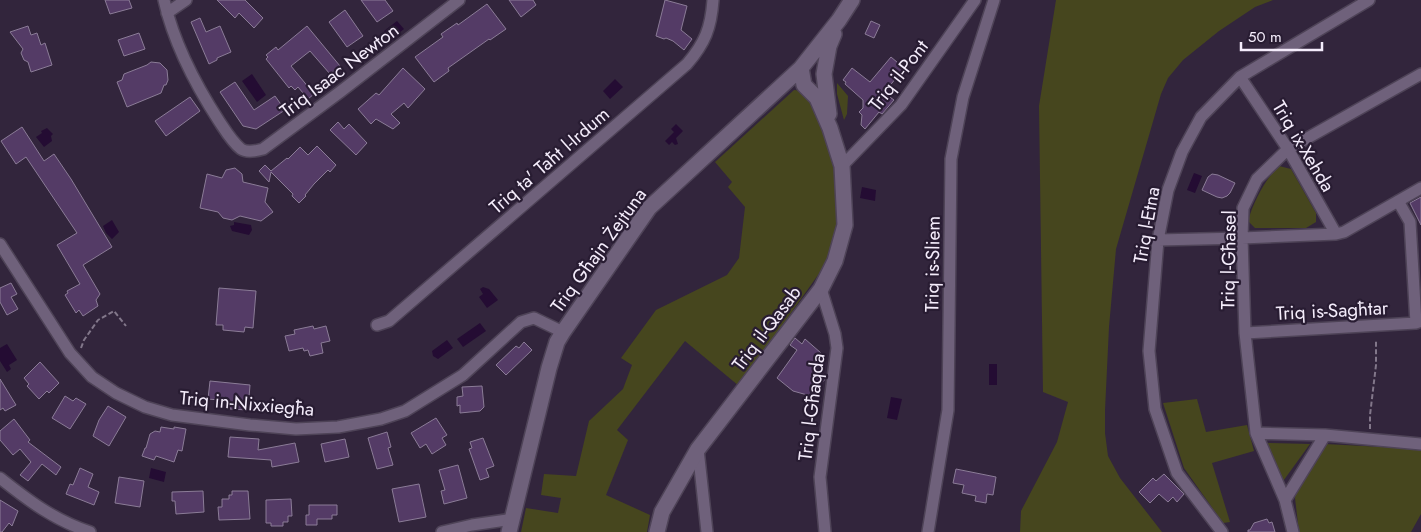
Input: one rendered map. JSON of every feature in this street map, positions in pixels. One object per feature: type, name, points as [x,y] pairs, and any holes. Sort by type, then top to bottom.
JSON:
[{"type":"street","points":[[164,0],[167,13],[186,0]]},
{"type":"street","name":"Triq Isaac Newton","points":[[167,13],[183,56],[201,93],[228,135],[241,149],[252,152],[263,149],[459,0]]},
{"type":"street","name":"Triq ta' Taħt l-Irdum","points":[[377,325],[389,321],[687,64],[704,40],[712,19],[713,0]]},
{"type":"street","name":"Triq Għajn Żejtuna","points":[[511,525],[549,368],[557,342],[563,332],[649,208],[805,64],[852,0]]},
{"type":"street","name":"Triq il-Pont","points":[[842,166],[901,105],[975,0]]},
{"type":"street","name":"Triq is-Sliem","points":[[928,532],[948,410],[951,158],[963,97],[994,0]]},
{"type":"street","name":"Triq l-Etna","points":[[1222,532],[1178,473],[1155,409],[1148,351],[1158,240],[1168,190],[1182,152],[1201,117],[1240,77],[1369,0]]},
{"type":"street","name":"Triq il-Qasab","points":[[830,128],[824,74],[829,46],[839,20]]},
{"type":"street","points":[[805,64],[826,63]]},
{"type":"street","name":"Triq il-Qasab","points":[[657,532],[662,512],[698,450],[821,289],[835,261],[845,225],[842,166],[830,128],[817,98],[804,85],[805,64]]},
{"type":"street","name":"Triq l-Għasel","points":[[1293,532],[1285,500],[1256,433],[1245,333],[1243,208],[1257,179],[1288,149],[1421,74]]},
{"type":"street","name":"Triq ix-Xehda","points":[[1240,77],[1288,149],[1336,234]]},
{"type":"street","points":[[1158,240],[1336,234],[1344,232],[1421,188]]},
{"type":"street","points":[[1398,201],[1410,222],[1419,322]]},
{"type":"street","name":"Triq in-Nixxiegħa","points":[[0,244],[52,327],[70,353],[92,377],[116,393],[145,407],[172,415],[250,426],[296,428],[338,427],[381,419],[405,411],[462,375],[521,322],[534,318],[563,332]]},
{"type":"street","name":"Triq l-Għaqda","points":[[821,289],[834,328],[837,348],[820,477],[825,532]]},
{"type":"street","name":"Triq is-Sagħtar","points":[[1245,333],[1419,322]]},
{"type":"street","points":[[1256,433],[1325,435],[1421,444]]},
{"type":"street","points":[[1285,500],[1325,435]]},
{"type":"street","points":[[698,450],[707,532]]},
{"type":"street","points":[[0,478],[47,514],[90,532]]},
{"type":"street","points":[[442,532],[472,525],[511,525]]},
{"type":"path","points":[[76,360],[84,340],[98,320],[114,311],[126,326]]},
{"type":"path","points":[[1370,439],[1370,415],[1376,365],[1376,340]]},
{"type":"shaded area","points":[[1056,0],[1273,0],[1255,7],[1219,31],[1183,60],[1168,78],[1161,94],[1116,249],[1109,327],[1105,410],[1108,456],[1120,478],[1162,532],[1020,532],[1021,511],[1057,442],[1068,402],[1043,392],[1039,106]]},
{"type":"shaded area","points":[[397,21],[404,29],[390,40],[384,31]]},
{"type":"shaded area","points":[[252,74],[266,95],[257,102],[242,81]]},
{"type":"shaded area","points":[[615,79],[623,87],[610,99],[603,91]]},
{"type":"shaded area","points":[[837,83],[848,96],[847,114],[844,120],[837,94]]},
{"type":"shaded area","points":[[794,90],[805,93],[814,100],[824,124],[835,171],[838,220],[834,241],[823,268],[739,386],[685,341],[617,430],[628,440],[606,495],[650,515],[647,532],[521,532],[526,508],[558,513],[561,498],[541,495],[544,474],[576,476],[589,421],[623,389],[632,365],[621,358],[656,310],[727,275],[739,258],[745,207],[728,187],[732,182],[715,162]]},
{"type":"shaded area","points":[[676,124],[683,131],[676,138],[678,144],[675,145],[672,142],[669,145],[665,141],[674,132],[671,129]]},
{"type":"shaded area","points":[[47,128],[53,134],[51,136],[52,141],[44,147],[36,137]]},
{"type":"shaded area","points":[[1279,166],[1291,169],[1316,213],[1316,222],[1306,228],[1255,228],[1248,221],[1260,192]]},
{"type":"shaded area","points":[[1194,173],[1202,176],[1195,193],[1187,190]]},
{"type":"shaded area","points":[[862,187],[876,190],[875,201],[860,198]]},
{"type":"shaded area","points":[[112,220],[119,232],[112,239],[106,233],[103,226]]},
{"type":"shaded area","points":[[234,222],[251,225],[252,230],[249,235],[232,231],[230,226],[234,225]]},
{"type":"shaded area","points":[[483,287],[489,289],[498,300],[487,308],[479,297],[483,294],[480,289]]},
{"type":"shaded area","points":[[480,323],[486,331],[463,347],[457,339]]},
{"type":"shaded area","points":[[447,340],[453,348],[438,359],[433,356],[432,351]]},
{"type":"shaded area","points":[[7,344],[17,360],[9,365],[11,369],[7,372],[0,361],[0,348]]},
{"type":"shaded area","points":[[989,364],[997,364],[997,385],[989,385]]},
{"type":"shaded area","points":[[891,397],[902,399],[897,420],[887,418]]},
{"type":"shaded area","points":[[1197,399],[1206,432],[1247,425],[1254,451],[1212,463],[1230,522],[1223,523],[1184,468],[1163,403]]},
{"type":"shaded area","points":[[1267,443],[1310,444],[1281,484]]},
{"type":"shaded area","points":[[1325,444],[1421,449],[1421,514],[1411,532],[1299,532],[1295,498],[1298,478]]},
{"type":"shaded area","points":[[151,468],[166,472],[164,482],[149,478]]},
{"type":"building","points":[[105,0],[129,0],[132,8],[110,14]]},
{"type":"building","points":[[217,0],[245,0],[263,18],[254,28],[239,13],[235,18]]},
{"type":"building","points":[[361,0],[385,0],[393,11],[377,22]]},
{"type":"building","points":[[509,0],[533,0],[536,5],[521,17]]},
{"type":"building","points":[[665,0],[687,6],[681,30],[692,39],[684,50],[673,41],[656,36]]},
{"type":"building","points":[[487,4],[506,29],[448,68],[449,71],[434,82],[415,57],[443,37],[441,34],[457,23],[458,25]]},
{"type":"building","points":[[345,10],[363,36],[347,47],[329,22]]},
{"type":"building","points":[[200,18],[206,32],[220,26],[231,52],[209,64],[191,22]]},
{"type":"building","points":[[871,21],[880,25],[874,38],[865,34]]},
{"type":"building","points":[[28,26],[31,35],[37,33],[41,45],[45,43],[52,65],[31,72],[28,62],[24,60],[21,53],[23,49],[10,32]]},
{"type":"building","points":[[307,26],[340,66],[330,74],[310,51],[291,66],[314,94],[308,99],[298,87],[295,90],[291,86],[289,88],[266,59],[268,57],[266,55],[276,47],[278,50]]},
{"type":"building","points":[[139,33],[145,49],[124,56],[118,40]]},
{"type":"building","points":[[891,57],[904,68],[884,93],[894,100],[882,114],[879,112],[865,129],[861,125],[862,115],[859,112],[863,108],[863,100],[843,80],[852,68],[870,82]]},
{"type":"building","points":[[151,62],[160,63],[167,70],[168,80],[166,85],[164,85],[161,93],[127,107],[117,82],[122,80],[124,74]]},
{"type":"building","points":[[403,68],[425,89],[408,108],[404,103],[391,114],[400,123],[393,129],[376,119],[371,124],[358,109],[376,93],[379,95]]},
{"type":"building","points":[[235,82],[254,110],[275,96],[285,110],[256,129],[243,126],[220,92]]},
{"type":"building","points":[[190,97],[200,111],[166,136],[155,121]]},
{"type":"building","points":[[338,122],[344,129],[349,124],[367,143],[356,155],[330,130]]},
{"type":"building","points":[[22,127],[44,161],[54,154],[112,247],[83,265],[100,294],[96,300],[98,306],[83,316],[79,310],[76,313],[65,295],[68,293],[67,291],[80,284],[57,245],[77,233],[26,157],[16,164],[1,141]]},
{"type":"building","points":[[317,146],[336,165],[314,184],[299,203],[292,196],[293,194],[271,172],[269,182],[259,171],[265,165],[271,171],[288,159],[300,147],[308,155]]},
{"type":"building","points":[[235,168],[242,174],[243,182],[268,188],[265,202],[273,212],[261,221],[240,216],[232,220],[223,218],[218,212],[200,208],[207,174],[222,178],[226,170]]},
{"type":"building","points":[[1212,174],[1235,183],[1227,196],[1217,197],[1202,190],[1208,177]]},
{"type":"building","points":[[1421,197],[1421,225],[1410,203]]},
{"type":"building","points":[[11,283],[17,294],[11,297],[18,309],[7,315],[0,302],[0,288]]},
{"type":"building","points":[[219,288],[256,291],[253,328],[245,327],[244,332],[223,330],[223,325],[216,325]]},
{"type":"building","points":[[313,326],[314,329],[326,326],[330,341],[321,343],[323,353],[310,356],[308,350],[304,351],[303,348],[289,351],[285,336],[295,334],[294,330]]},
{"type":"building","points":[[795,338],[802,344],[805,339],[821,353],[812,365],[826,378],[811,396],[793,391],[777,378],[797,350],[790,345]]},
{"type":"building","points":[[524,342],[532,350],[506,375],[496,365],[516,346],[519,348]]},
{"type":"building","points":[[40,362],[59,383],[49,393],[47,391],[39,399],[27,386],[29,384],[24,378]]},
{"type":"building","points":[[0,379],[16,405],[5,411],[3,408],[0,410]]},
{"type":"building","points":[[210,381],[250,385],[248,410],[230,409],[230,401],[208,399]]},
{"type":"building","points":[[482,386],[484,407],[480,411],[460,413],[460,405],[457,406],[457,397],[463,396],[462,387]]},
{"type":"building","points":[[65,396],[73,401],[76,398],[86,404],[70,429],[52,418]]},
{"type":"building","points":[[108,406],[126,417],[109,446],[93,436],[99,420]]},
{"type":"building","points":[[436,418],[447,435],[442,438],[446,445],[432,454],[426,444],[420,448],[411,433]]},
{"type":"building","points":[[14,419],[30,440],[28,442],[61,467],[56,475],[42,464],[28,481],[20,475],[31,462],[20,449],[13,455],[0,440],[0,431]]},
{"type":"building","points":[[161,427],[186,429],[182,451],[178,450],[174,462],[156,456],[154,460],[142,456],[150,434],[155,431],[160,432]]},
{"type":"building","points":[[387,432],[391,447],[388,448],[393,465],[377,469],[368,438]]},
{"type":"building","points":[[230,437],[259,439],[258,450],[295,443],[299,462],[272,467],[271,460],[228,457]]},
{"type":"building","points":[[483,438],[494,466],[486,469],[489,477],[480,480],[469,449],[472,448],[470,442]]},
{"type":"building","points":[[345,439],[349,457],[325,462],[321,444]]},
{"type":"building","points":[[458,465],[467,498],[444,504],[441,491],[445,490],[439,470]]},
{"type":"building","points":[[80,468],[93,474],[88,487],[99,492],[94,505],[66,494],[70,484],[73,485]]},
{"type":"building","points":[[956,469],[996,477],[993,495],[987,494],[986,503],[975,501],[976,496],[962,493],[964,485],[953,483]]},
{"type":"building","points":[[1164,474],[1184,494],[1177,502],[1173,497],[1168,502],[1159,494],[1150,503],[1139,492],[1153,478],[1156,481]]},
{"type":"building","points":[[119,477],[144,481],[140,507],[115,503]]},
{"type":"building","points":[[419,484],[426,517],[399,522],[392,489]]},
{"type":"building","points":[[203,491],[204,512],[176,514],[175,501],[172,501],[172,492]]},
{"type":"building","points":[[232,491],[248,491],[250,519],[219,520],[218,507],[222,507],[222,499],[229,499]]},
{"type":"building","points":[[291,499],[292,516],[288,516],[288,522],[283,522],[283,526],[271,526],[271,523],[266,523],[266,500]]},
{"type":"building","points":[[0,500],[18,511],[12,526],[9,523],[2,532],[0,532]]},
{"type":"building","points":[[309,505],[337,505],[337,515],[332,515],[332,519],[317,519],[317,525],[306,525]]},
{"type":"building","points":[[1267,519],[1269,523],[1272,522],[1275,532],[1248,532],[1254,523]]}]
